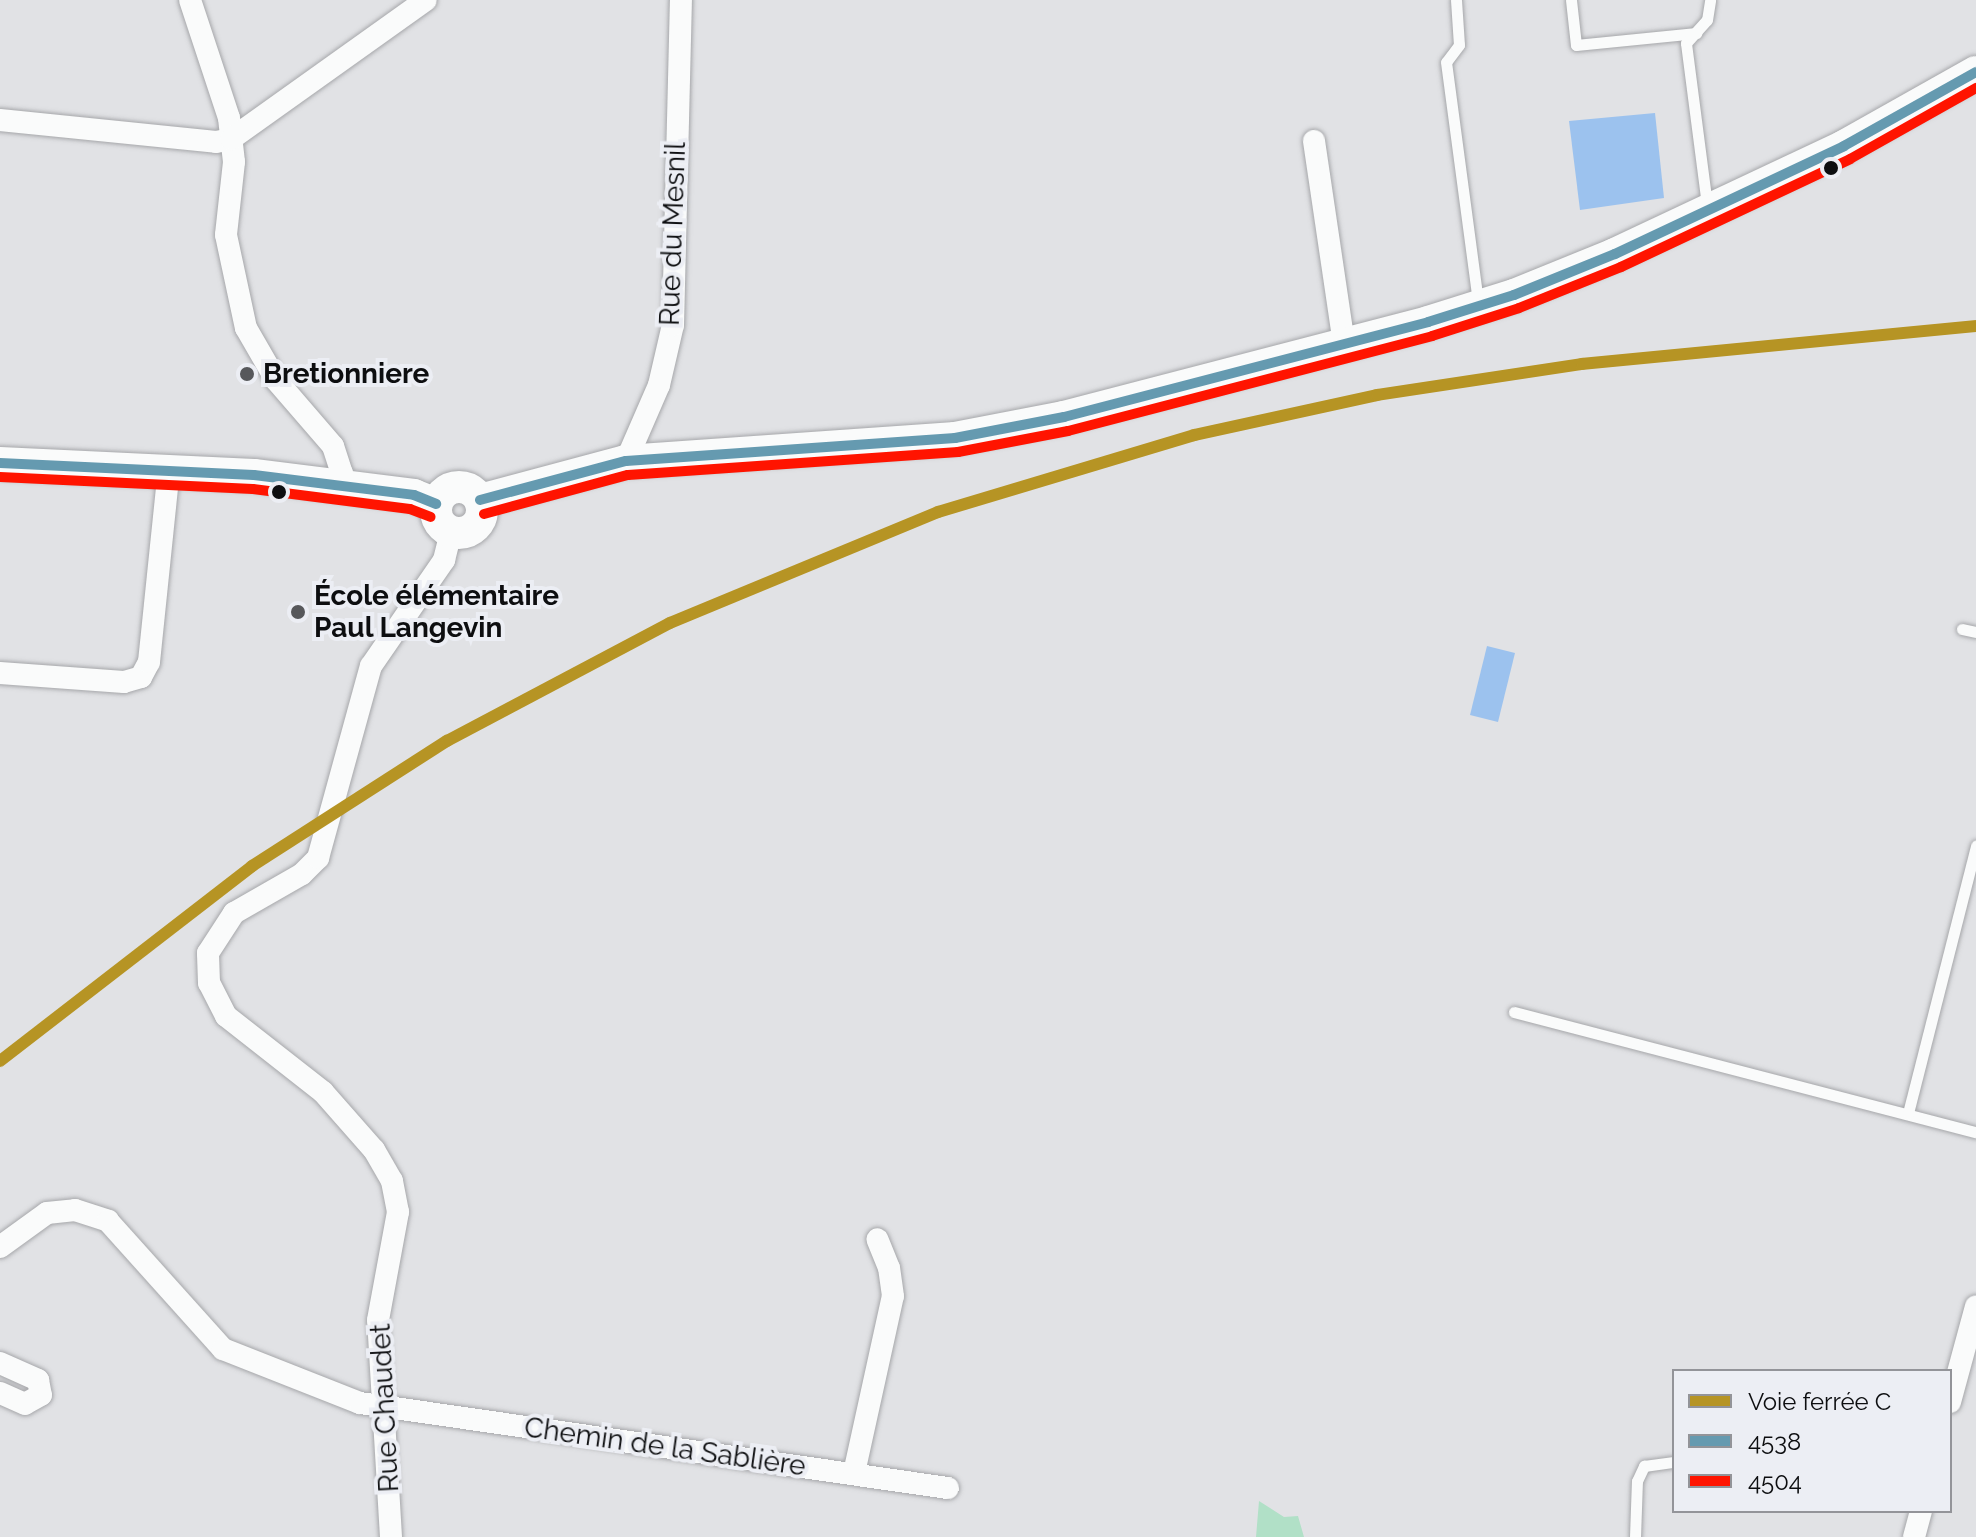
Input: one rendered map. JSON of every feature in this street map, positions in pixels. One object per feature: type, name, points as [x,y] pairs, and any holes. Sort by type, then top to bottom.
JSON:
[{"type":"main road","points":[[444,518],[444,491],[457,486],[471,490],[480,500],[626,461],[955,438],[1064,417],[1479,306],[1615,254],[1844,146],[1976,72]]},
{"type":"main road","points":[[0,463],[169,470],[414,495],[444,518]]},
{"type":"street","points":[[190,0],[231,139],[226,235],[246,328],[276,380],[333,446],[342,473],[340,487]]},
{"type":"street","points":[[0,120],[216,142],[231,139],[426,0]]},
{"type":"street","name":"Rue du Mesnil","points":[[626,461],[659,385],[673,325],[681,0]]},
{"type":"street","points":[[1314,141],[1344,343]]},
{"type":"street","points":[[0,673],[124,682],[141,677],[149,662],[169,470]]},
{"type":"street","name":"Rue Chaudet","points":[[391,1537],[378,1320],[398,1212],[392,1181],[374,1150],[323,1092],[226,1016],[209,983],[208,953],[234,913],[302,874],[318,858],[371,666],[444,560],[444,518]]},
{"type":"street","name":"Chemin de la Sablière","points":[[0,1247],[47,1213],[75,1210],[100,1217],[120,1230],[223,1349],[382,1408],[948,1488]]},
{"type":"street","points":[[854,1473],[893,1296],[889,1268],[877,1239]]},
{"type":"street","points":[[1952,1395],[1976,1306]]},
{"type":"street","points":[[0,1363],[38,1380],[41,1395],[25,1404],[0,1393]]},
{"type":"street","points":[[1914,1537],[1920,1513]]},
{"type":"lane","points":[[1456,0],[1459,45],[1446,62],[1469,269],[1479,306]]},
{"type":"lane","points":[[1571,0],[1576,45],[1696,33]]},
{"type":"lane","points":[[1708,210],[1686,43],[1707,20],[1710,0]]},
{"type":"lane","points":[[1962,629],[1976,632]]},
{"type":"lane","points":[[1908,1113],[1976,846]]},
{"type":"lane","points":[[1514,1012],[1976,1132]]},
{"type":"lane","points":[[1635,1537],[1637,1481],[1644,1466],[1672,1462]]},
{"type":"green space","points":[[1259,1501],[1284,1517],[1298,1516],[1304,1537],[1256,1537]]},
{"type":"water","points":[[1655,113],[1664,198],[1580,210],[1569,121]]},
{"type":"water","points":[[1487,646],[1515,653],[1498,722],[1470,715]]},
{"type":"rail line","name":"C","points":[[0,1061],[252,866],[447,741],[670,623],[938,512],[1194,435],[1377,395],[1582,364],[1976,326]]},
{"type":"transit line","name":"4538","points":[[480,500],[626,461],[955,438],[1064,417],[1428,322],[1514,295],[1615,254],[1844,146],[1976,72]]},
{"type":"transit line","name":"4504","points":[[484,514],[628,475],[958,452],[1068,431],[1432,336],[1519,308],[1621,267],[1850,159],[1976,88]]},
{"type":"transit line","name":"4538","points":[[0,463],[254,475],[414,495],[436,504]]},
{"type":"transit line","name":"4504","points":[[0,477],[253,489],[410,509],[431,517]]},
{"type":"place","name":"Bretionniere","points":[[247,374]]},
{"type":"place","name":"École élémentaire Paul Langevin","points":[[298,612]]}]
